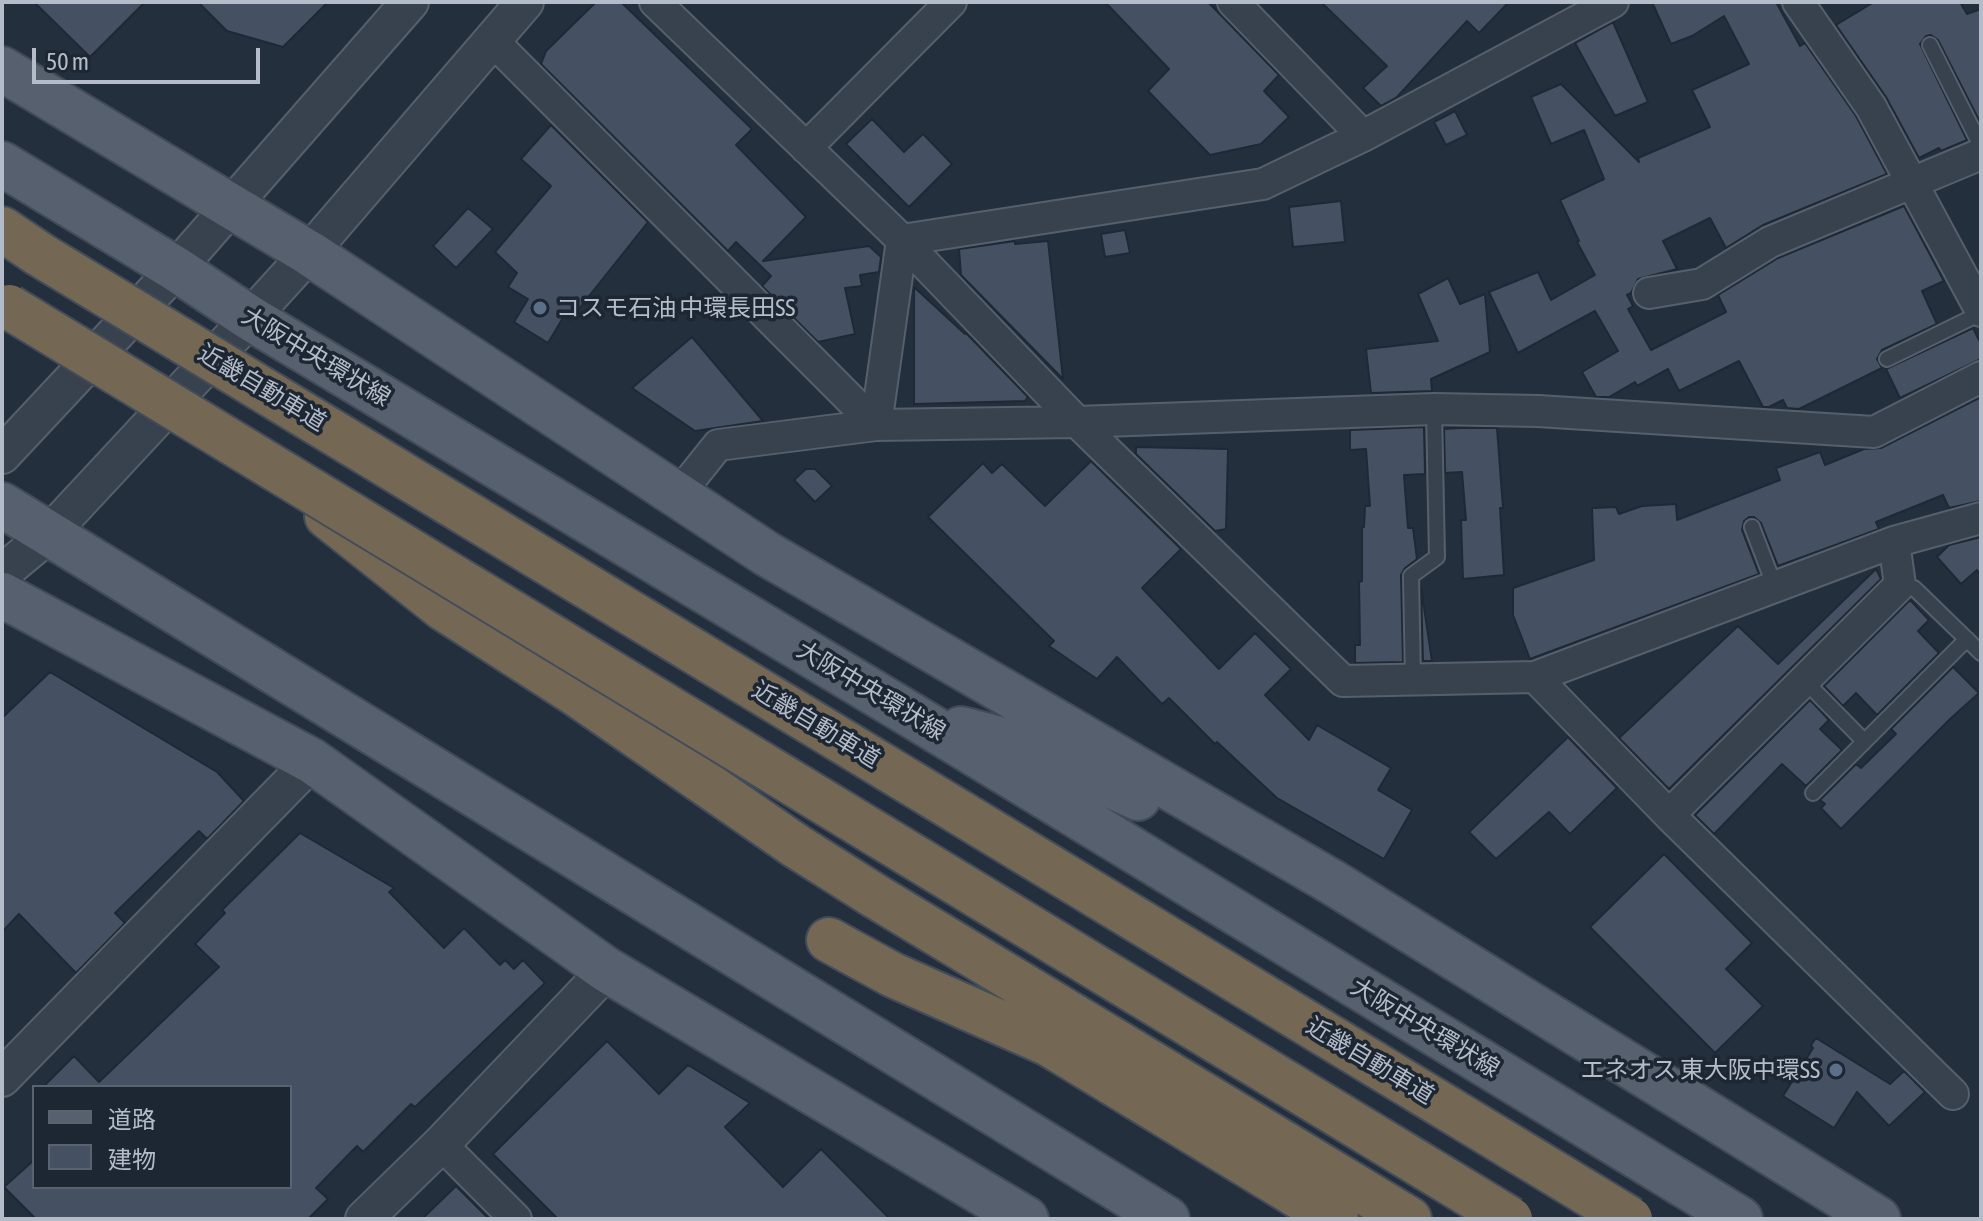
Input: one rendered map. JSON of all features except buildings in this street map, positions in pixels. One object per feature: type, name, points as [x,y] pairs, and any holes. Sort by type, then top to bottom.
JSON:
[{"type":"highway","name":"近畿自動車道","points":[[2,230],[1630,1219]]},
{"type":"highway","points":[[2,303],[1510,1219]]},
{"type":"highway","points":[[264,462],[346,532],[443,608],[575,693],[796,846],[1409,1219]]},
{"type":"highway","points":[[829,940],[907,982],[1049,1044],[1336,1219]]},
{"type":"main road","points":[[2,69],[309,253],[767,554],[1332,882],[1878,1219]]},
{"type":"main road","name":"大阪中央環状線","points":[[2,164],[176,269],[250,318],[1740,1219]]},
{"type":"main road","points":[[2,505],[1167,1219]]},
{"type":"main road","points":[[2,595],[312,761],[607,970],[1026,1219]]},
{"type":"main road","points":[[916,718],[1019,744],[1332,882]]},
{"type":"street","points":[[2,455],[176,269],[410,2]]},
{"type":"street","points":[[2,573],[49,534],[250,318],[525,2]]},
{"type":"street","points":[[655,2],[902,240],[1077,422],[1343,681],[1535,677],[1894,542],[1981,518]]},
{"type":"street","points":[[806,148],[951,2]]},
{"type":"street","points":[[1233,2],[1363,136]]},
{"type":"street","points":[[902,240],[1263,184],[1363,136],[1613,2]]},
{"type":"street","points":[[1798,2],[1871,107],[1981,312]]},
{"type":"street","points":[[492,40],[876,425]]},
{"type":"street","points":[[1649,293],[1702,284],[1770,242],[1981,154]]},
{"type":"street","points":[[876,425],[902,240]]},
{"type":"street","points":[[678,495],[718,445],[876,425],[1077,422],[1434,409],[1538,411],[1874,432],[1981,377]]},
{"type":"street","points":[[1669,815],[1900,585],[1894,542]]},
{"type":"street","points":[[1535,677],[1669,815],[1953,1094]]},
{"type":"street","points":[[2,1078],[312,761]]},
{"type":"street","points":[[364,1219],[441,1144],[607,970]]},
{"type":"street","points":[[441,1144],[516,1219]]},
{"type":"lane","points":[[1930,45],[1981,146]]},
{"type":"lane","points":[[1887,359],[1981,312]]},
{"type":"lane","points":[[1413,680],[1411,576],[1437,557],[1434,409]]},
{"type":"lane","points":[[1752,527],[1775,587]]},
{"type":"lane","points":[[1900,585],[1914,588],[1981,653]]},
{"type":"lane","points":[[1813,793],[1967,639]]},
{"type":"lane","points":[[1804,680],[1864,741]]},
{"type":"place","name":"コスモ石油 中環長田SS","points":[[540,308]]},
{"type":"place","name":"エネオス 東大阪中環SS","points":[[1836,1070]]}]
